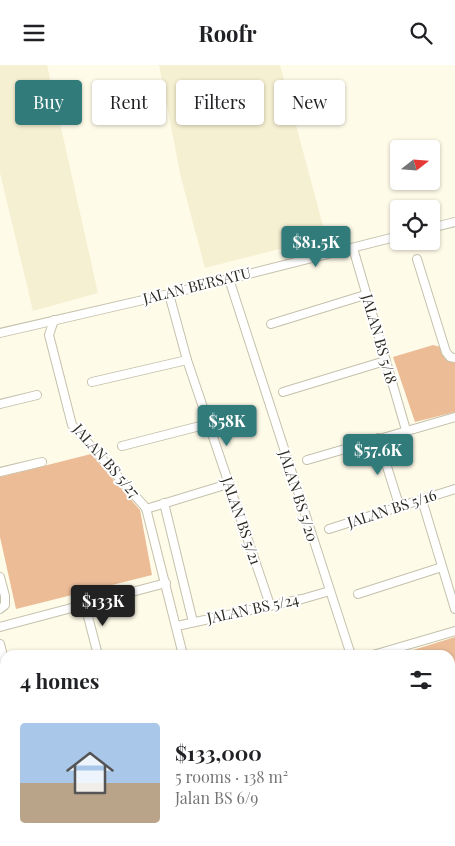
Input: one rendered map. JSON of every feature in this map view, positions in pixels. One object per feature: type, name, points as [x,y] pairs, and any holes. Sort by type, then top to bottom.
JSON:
[{"type":"street","points":[[440,226],[455,222]]},
{"type":"street","name":"JALAN BERSATU","points":[[54,320],[169,294],[390,238]]},
{"type":"street","name":"JALAN BS 5/18","points":[[353,248],[365,295],[406,430]]},
{"type":"street","points":[[418,259],[446,352],[450,357],[455,358]]},
{"type":"street","name":"JALAN BS 5/20","points":[[228,279],[330,591],[347,650]]},
{"type":"street","name":"JALAN BS 5/21","points":[[169,294],[187,360],[270,605]]},
{"type":"street","points":[[271,324],[365,295]]},
{"type":"street","points":[[0,333],[54,320]]},
{"type":"street","name":"JALAN BS 5/27","points":[[54,320],[49,335],[72,425],[146,509],[182,650]]},
{"type":"street","points":[[92,382],[187,360]]},
{"type":"street","points":[[283,392],[385,361]]},
{"type":"street","points":[[0,404],[37,395]]},
{"type":"street","points":[[307,460],[455,417]]},
{"type":"street","points":[[122,446],[208,424]]},
{"type":"street","points":[[378,439],[400,508]]},
{"type":"street","points":[[0,472],[42,462]]},
{"type":"street","points":[[146,509],[228,484]]},
{"type":"street","name":"JALAN BS 5/16","points":[[329,529],[455,489]]},
{"type":"street","points":[[422,500],[455,609]]},
{"type":"street","points":[[164,503],[193,622]]},
{"type":"street","points":[[358,594],[442,567]]},
{"type":"street","points":[[0,577],[5,597],[2,607]]},
{"type":"street","points":[[0,627],[166,583]]},
{"type":"street","name":"JALAN BS 5/24","points":[[177,626],[330,591]]},
{"type":"street","points":[[85,605],[97,650]]},
{"type":"street","points":[[390,650],[455,631]]},
{"type":"shaded area","points":[[0,65],[47,65],[50,80],[15,80],[15,125],[60,125],[98,293],[33,311],[0,173]]},
{"type":"shaded area","points":[[159,65],[280,65],[284,80],[274,80],[274,125],[296,125],[326,237],[205,268],[181,178],[166,101],[166,80],[162,80]]},
{"type":"shaded area","points":[[433,345],[441,347],[445,358],[455,363],[455,412],[415,422],[393,357]]},
{"type":"shaded area","points":[[91,454],[140,510],[152,575],[16,609],[0,537],[0,477]]},
{"type":"shaded area","points":[[455,637],[455,650],[413,650]]}]
